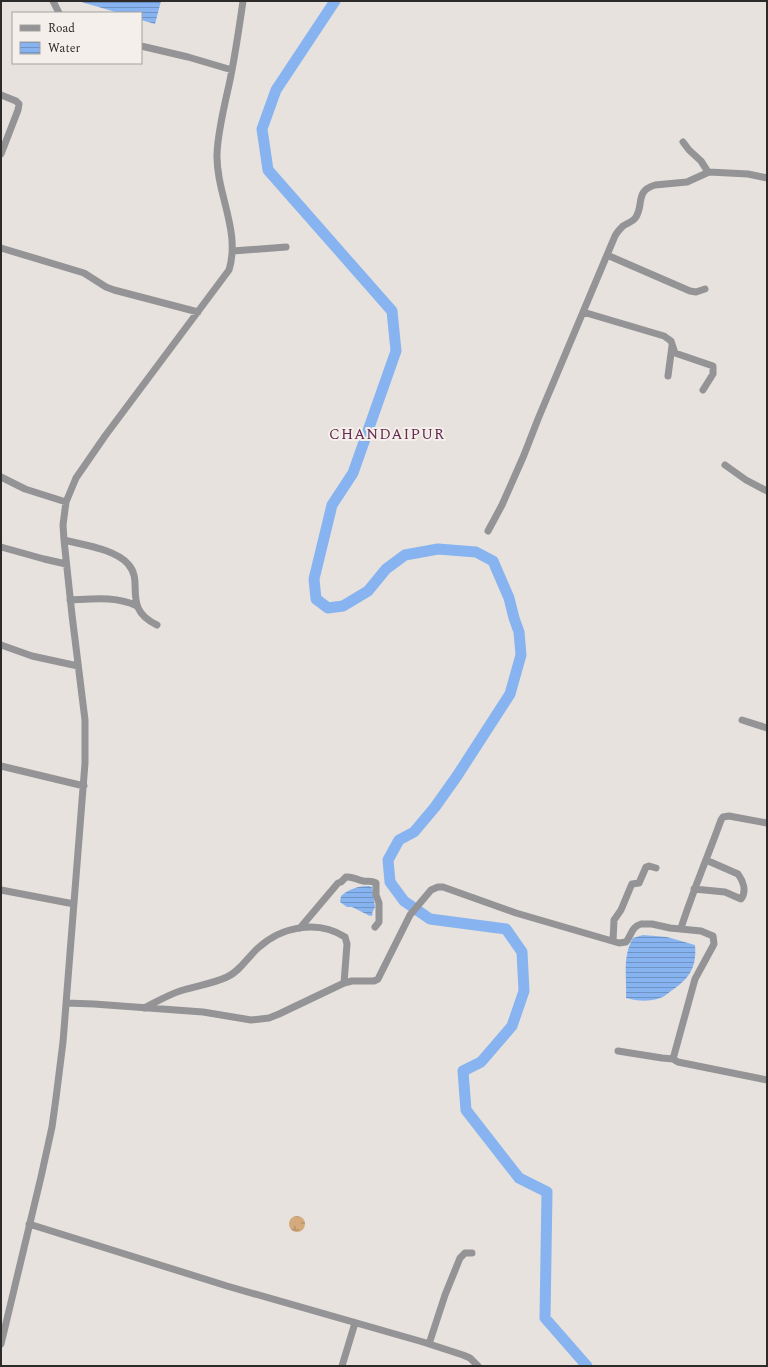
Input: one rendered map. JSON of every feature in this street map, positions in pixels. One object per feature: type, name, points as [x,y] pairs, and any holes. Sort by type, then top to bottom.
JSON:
[{"type":"street","points":[[53,1],[58,12]]},
{"type":"street","points":[[1,1344],[21,1265],[52,1127],[59,1076],[66,1003],[86,763],[85,720],[64,540],[63,525],[66,502],[76,478],[105,436],[198,312],[208,296],[229,270],[233,251],[232,230],[222,191],[217,154],[219,133],[232,70],[243,1]]},
{"type":"street","points":[[142,46],[188,57],[232,70]]},
{"type":"street","points":[[1,95],[16,101],[19,104],[1,154]]},
{"type":"street","points":[[684,142],[689,150],[701,160],[708,172]]},
{"type":"street","points":[[488,531],[502,505],[524,455],[615,236],[619,230],[634,220],[637,216],[641,196],[646,188],[655,185],[687,182],[708,172],[748,174],[767,178]]},
{"type":"street","points":[[233,251],[286,247]]},
{"type":"street","points":[[1,248],[84,273],[106,287],[114,290],[198,312]]},
{"type":"street","points":[[607,255],[690,291],[696,292],[705,289]]},
{"type":"street","points":[[583,312],[664,336],[671,341],[675,353],[713,366],[712,374],[703,390]]},
{"type":"street","points":[[668,376],[672,346]]},
{"type":"street","points":[[725,466],[767,492]]},
{"type":"street","points":[[1,477],[25,489],[66,502]]},
{"type":"street","points":[[64,540],[114,555],[129,565],[132,571],[137,606],[145,618],[157,625]]},
{"type":"street","points":[[1,548],[44,560],[66,564]]},
{"type":"street","points":[[70,600],[114,599],[128,602],[137,606]]},
{"type":"street","points":[[1,645],[32,656],[78,666]]},
{"type":"street","points":[[742,720],[767,728]]},
{"type":"street","points":[[1,766],[84,786]]},
{"type":"street","points":[[681,928],[694,889],[723,817],[729,816],[767,823]]},
{"type":"street","points":[[694,889],[725,892],[741,899],[743,896],[744,886],[738,874],[706,860]]},
{"type":"street","points":[[613,941],[614,920],[621,910],[632,884],[639,883],[646,867],[649,866],[656,868]]},
{"type":"street","points":[[300,928],[338,883],[346,877],[352,876],[362,881],[371,880],[376,883],[376,895],[379,903],[379,922],[376,927]]},
{"type":"street","points":[[66,1003],[203,1012],[236,1018],[260,1019],[279,1014],[344,983],[352,981],[374,981],[378,979],[410,915],[431,890],[438,887],[516,913],[622,944],[626,942],[632,929],[641,924],[681,928],[710,934],[714,940],[714,944],[696,979],[673,1058]]},
{"type":"street","points":[[1,890],[74,904]]},
{"type":"street","points":[[144,1008],[178,992],[228,977],[263,944],[272,938],[308,926],[321,928],[345,937],[347,944],[344,983]]},
{"type":"street","points":[[618,1051],[662,1058],[673,1058],[678,1062],[767,1080]]},
{"type":"street","points":[[29,1224],[212,1282],[429,1344],[470,1358],[478,1366]]},
{"type":"street","points":[[429,1344],[445,1295],[460,1258],[465,1253],[472,1253]]},
{"type":"street","points":[[342,1366],[355,1323]]},
{"type":"green space","points":[[297,1216],[303,1218],[305,1224],[303,1230],[297,1232],[291,1230],[289,1224],[291,1218]]},
{"type":"water","points":[[78,1],[161,1],[155,24],[142,20],[142,12],[116,12]]},
{"type":"water","points":[[357,887],[372,887],[375,907],[372,913],[373,915],[370,916],[352,907],[347,907],[340,902],[341,896],[347,891]]},
{"type":"water","points":[[643,935],[667,937],[695,945],[695,960],[690,972],[683,982],[661,998],[647,1001],[626,998],[627,952],[633,938]]},
{"type":"waterway","points":[[335,1],[276,90],[262,129],[268,170],[392,311],[396,351],[353,473],[332,505],[314,579],[316,599],[328,608],[343,606],[368,591],[386,569],[405,555],[438,549],[476,552],[493,561],[509,598],[519,632],[521,655],[510,694],[435,807],[414,832],[399,840],[388,860],[390,882],[404,901],[430,919],[506,929],[522,952],[524,991],[512,1026],[481,1062],[463,1071],[466,1110],[519,1178],[547,1192],[545,1318],[587,1366]]},
{"type":"district","name":"CHANDAIPUR","points":[[387,434]]}]
